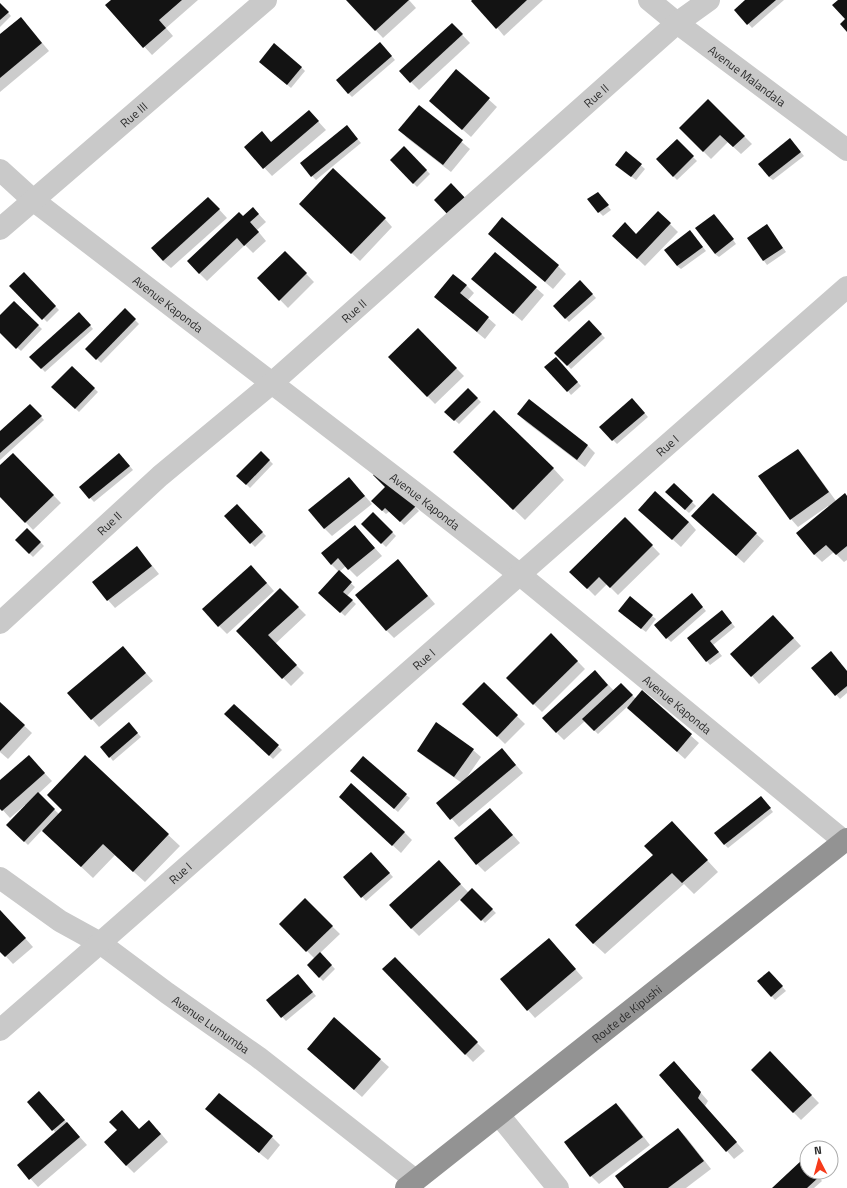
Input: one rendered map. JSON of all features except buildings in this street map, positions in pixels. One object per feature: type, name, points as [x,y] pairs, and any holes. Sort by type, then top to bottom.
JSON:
[{"type":"highway","name":"Route de Kipushi","points":[[411,1184],[846,840]]},
{"type":"street","name":"Rue III","points":[[0,229],[266,0]]},
{"type":"street","name":"Avenue Malandala","points":[[649,0],[847,150]]},
{"type":"street","name":"Rue II","points":[[0,623],[160,476],[272,383],[677,22],[709,0]]},
{"type":"street","name":"Avenue Kaponda","points":[[0,170],[33,200],[519,574],[846,840]]},
{"type":"street","name":"Rue I","points":[[0,1030],[847,287]]},
{"type":"street","name":"Avenue Lumumba","points":[[0,878],[60,921],[100,943],[167,993],[258,1057],[411,1184]]},
{"type":"street","points":[[499,1115],[558,1188]]}]
